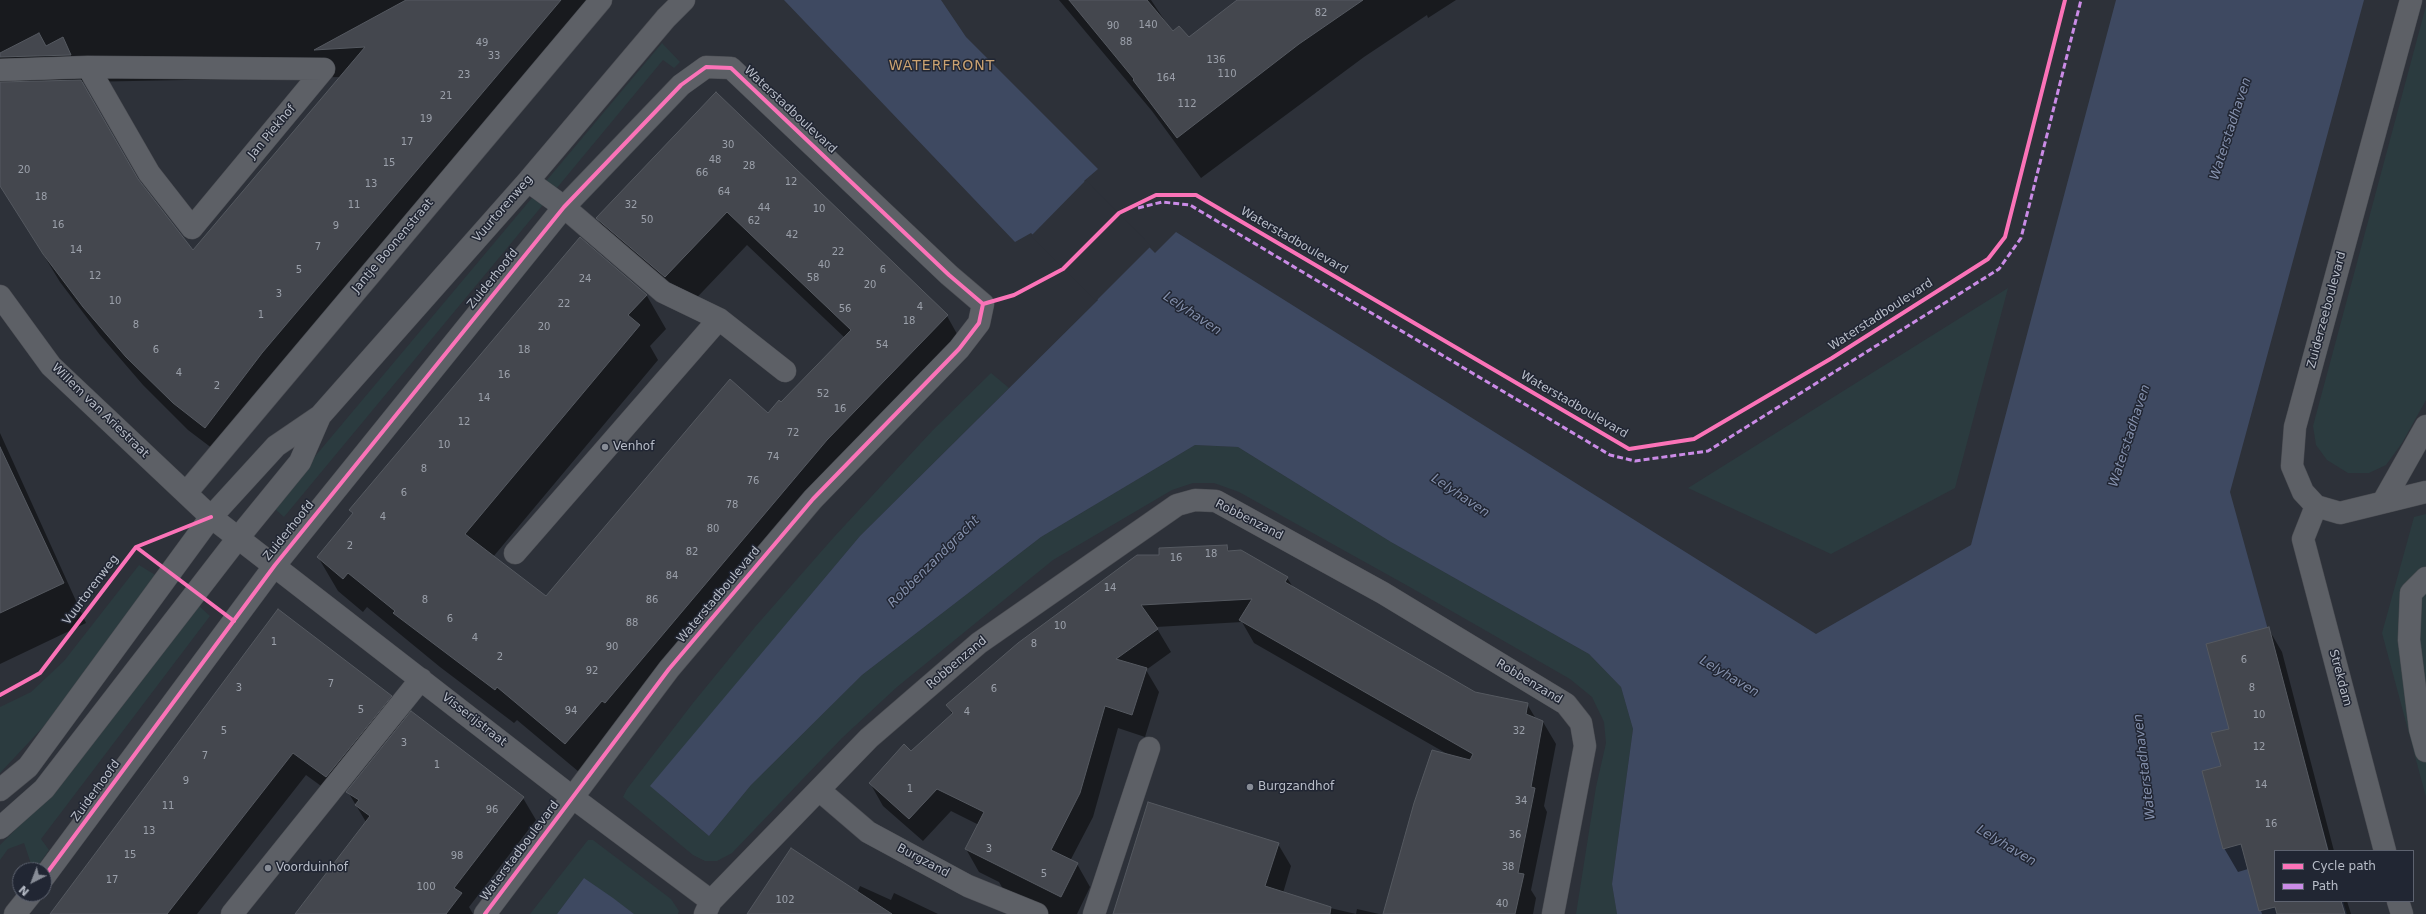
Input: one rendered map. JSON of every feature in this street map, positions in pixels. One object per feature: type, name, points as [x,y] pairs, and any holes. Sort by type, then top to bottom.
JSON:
[{"type":"street","name":"Jantje Boonenstraat","points":[[186,493],[602,0]]},
{"type":"street","name":"Vuurtorenweg","points":[[0,790],[28,767],[211,517],[276,446],[320,416],[528,181],[666,18],[684,0]]},
{"type":"street","name":"Zuiderzeeboulevard","points":[[2316,506],[2303,492],[2292,466],[2296,427],[2411,0]]},
{"type":"street","name":"Jan Piekhof","points":[[0,70],[88,67],[324,69],[192,228],[149,173],[88,67]]},
{"type":"street","name":"Waterstadboulevard","points":[[485,914],[669,669],[813,499],[966,341],[979,323],[983,304],[944,270],[731,68],[706,67],[681,85],[564,207]]},
{"type":"street","points":[[528,181],[564,207],[662,292],[719,319],[785,372]]},
{"type":"street","name":"Zuiderhoofd","points":[[52,866],[275,564],[564,207]]},
{"type":"street","name":"Willem van Ariestraat","points":[[0,296],[52,366],[211,517],[238,538]]},
{"type":"street","points":[[515,553],[719,319]]},
{"type":"street","name":"Vuurtorenweg","points":[[0,828],[44,789],[238,538],[300,462],[320,416]]},
{"type":"street","points":[[2383,502],[2426,426]]},
{"type":"street","points":[[2316,506],[2340,513],[2426,492]]},
{"type":"street","name":"Robbenzand","points":[[708,908],[870,738],[979,643],[1177,506],[1194,500],[1216,501],[1383,593],[1566,704],[1581,723],[1585,746],[1553,914]]},
{"type":"street","name":"Strekdam","points":[[2316,506],[2303,539],[2385,850]]},
{"type":"street","name":"Visserijstraat","points":[[238,538],[275,564],[572,797],[708,908]]},
{"type":"street","points":[[2426,578],[2411,593],[2409,640],[2420,729],[2426,751]]},
{"type":"street","points":[[232,914],[421,679]]},
{"type":"street","points":[[1094,914],[1149,748]]},
{"type":"street","name":"Burgzand","points":[[819,790],[868,832],[968,886],[1037,914]]},
{"type":"street","points":[[15,914],[25,902]]},
{"type":"street","points":[[2398,902],[2402,914]]},
{"type":"shaded area","points":[[2426,6],[2426,400],[2402,443],[2386,465],[2369,473],[2348,473],[2327,460],[2316,445],[2313,426]]},
{"type":"shaded area","points":[[662,43],[680,62],[674,68],[663,60],[284,517],[275,509],[275,504]]},
{"type":"shaded area","points":[[2008,288],[1955,488],[1831,554],[1688,488]]},
{"type":"shaded area","points":[[991,373],[1009,388],[860,536],[651,786],[680,812],[709,836],[751,785],[862,675],[1041,537],[1195,445],[1238,447],[1391,542],[1589,654],[1621,687],[1633,729],[1612,884],[1617,914],[1576,914],[1596,787],[1606,743],[1604,722],[1592,697],[1570,679],[1408,586],[1239,492],[1214,483],[1193,483],[1172,490],[1053,560],[897,687],[842,738],[732,853],[717,861],[705,861],[693,855],[623,797],[627,789],[693,703],[755,627],[834,537],[933,430]]},
{"type":"shaded area","points":[[2426,514],[2426,797],[2382,633],[2414,517]]},
{"type":"shaded area","points":[[139,565],[157,576],[45,725],[0,773],[0,707],[31,692],[64,661]]},
{"type":"shaded area","points":[[198,605],[210,616],[41,839],[49,850],[41,862],[30,862],[24,843],[8,849],[0,860],[0,845],[34,811]]},
{"type":"shaded area","points":[[588,840],[593,840],[671,899],[679,911],[678,914],[634,914],[584,878],[557,914],[530,914]]},
{"type":"water","points":[[784,0],[941,0],[966,37],[1098,169],[1084,181],[1155,253],[1176,232],[1816,634],[1971,545],[2116,0],[2364,0],[2230,492],[2329,850],[2274,850],[2274,902],[2343,902],[2347,914],[1617,914],[1612,884],[1633,729],[1621,687],[1589,654],[1391,542],[1238,447],[1195,445],[1041,537],[862,675],[751,785],[709,836],[650,786],[860,536],[1098,300],[1031,233],[1015,242]]},
{"type":"water","points":[[584,878],[613,898],[634,914],[557,914]]},
{"type":"pier","points":[[1086,180],[1151,246],[1096,301],[1031,236]]},
{"type":"building","points":[[406,0],[561,0],[262,353],[205,428],[173,403],[126,357],[83,307],[43,254],[0,186],[0,82],[81,80],[138,179],[193,250],[365,47],[314,50]]},
{"type":"building","points":[[1069,0],[1147,0],[1173,31],[1179,26],[1189,37],[1237,0],[1363,0],[1299,44],[1177,138],[1133,80],[1134,79]]},
{"type":"building","points":[[39,33],[46,46],[63,37],[71,55],[0,57],[0,53]]},
{"type":"building","points":[[716,92],[948,315],[827,440],[605,703],[602,701],[565,744],[497,687],[495,690],[393,613],[395,611],[348,573],[343,579],[317,557],[353,513],[349,510],[580,237],[647,295],[628,315],[640,325],[465,534],[546,596],[730,379],[768,413],[779,400],[781,402],[851,330],[727,212],[665,277],[596,218]]},
{"type":"building","points":[[0,447],[64,583],[0,613]]},
{"type":"building","points":[[1227,545],[1228,551],[1241,550],[1288,577],[1285,582],[1475,692],[1528,703],[1526,714],[1543,721],[1531,787],[1535,788],[1518,873],[1524,874],[1515,914],[1383,914],[1414,803],[1432,750],[1470,760],[1473,754],[1239,620],[1252,599],[1141,605],[1158,629],[1116,659],[1147,668],[1132,715],[1105,706],[1080,793],[1051,850],[1078,863],[1061,897],[965,849],[984,812],[937,789],[909,819],[869,783],[904,744],[911,751],[953,713],[946,705],[1018,643],[1137,555],[1159,555],[1159,548]]},
{"type":"building","points":[[278,609],[392,696],[326,777],[293,753],[167,914],[50,914]]},
{"type":"building","points":[[2269,627],[2328,850],[2274,850],[2274,902],[2341,902],[2345,914],[2277,914],[2275,907],[2259,911],[2241,844],[2223,849],[2202,771],[2221,766],[2211,733],[2229,729],[2206,644]]},
{"type":"building","points":[[411,711],[524,797],[454,888],[462,893],[446,914],[295,914],[370,816],[355,805],[359,800],[346,792]]},
{"type":"building","points":[[1148,802],[1279,843],[1265,886],[1331,907],[1330,914],[1113,914]]},
{"type":"building","points":[[791,848],[892,914],[747,914]]},
{"type":"marked path","points":[[1138,208],[1162,202],[1190,205],[1610,455],[1635,461],[1708,451],[1999,269],[2021,238],[2081,0]]},
{"type":"cycle path","points":[[983,304],[1014,295],[1063,269],[1119,213],[1156,195],[1196,195],[1629,449],[1694,439],[1832,358],[1988,259],[2005,237],[2065,0]]},
{"type":"cycle path","points":[[52,866],[275,565],[564,207],[681,85],[706,67],[731,68],[949,275],[983,304],[979,323],[959,349],[813,499],[669,669],[485,914]]},
{"type":"cycle path","points":[[0,695],[40,673],[136,547],[211,517]]},
{"type":"cycle path","points":[[136,547],[234,621]]},
{"type":"place","name":"Venhof","points":[[605,447]]},
{"type":"place","name":"Burgzandhof","points":[[1250,787]]},
{"type":"place","name":"Voorduinhof","points":[[268,868]]},
{"type":"district","name":"WATERFRONT","points":[[942,66]]},
{"type":"water label","name":"Waterstadhaven","points":[[2231,129]]},
{"type":"water label","name":"Lelyhaven","points":[[1192,314]]},
{"type":"water label","name":"Waterstadhaven","points":[[2130,436]]},
{"type":"water label","name":"Lelyhaven","points":[[1460,496]]},
{"type":"water label","name":"Robbenzandgracht","points":[[934,562]]},
{"type":"water label","name":"Lelyhaven","points":[[1729,677]]},
{"type":"water label","name":"Waterstadhaven","points":[[2145,767]]},
{"type":"water label","name":"Lelyhaven","points":[[2006,846]]}]
